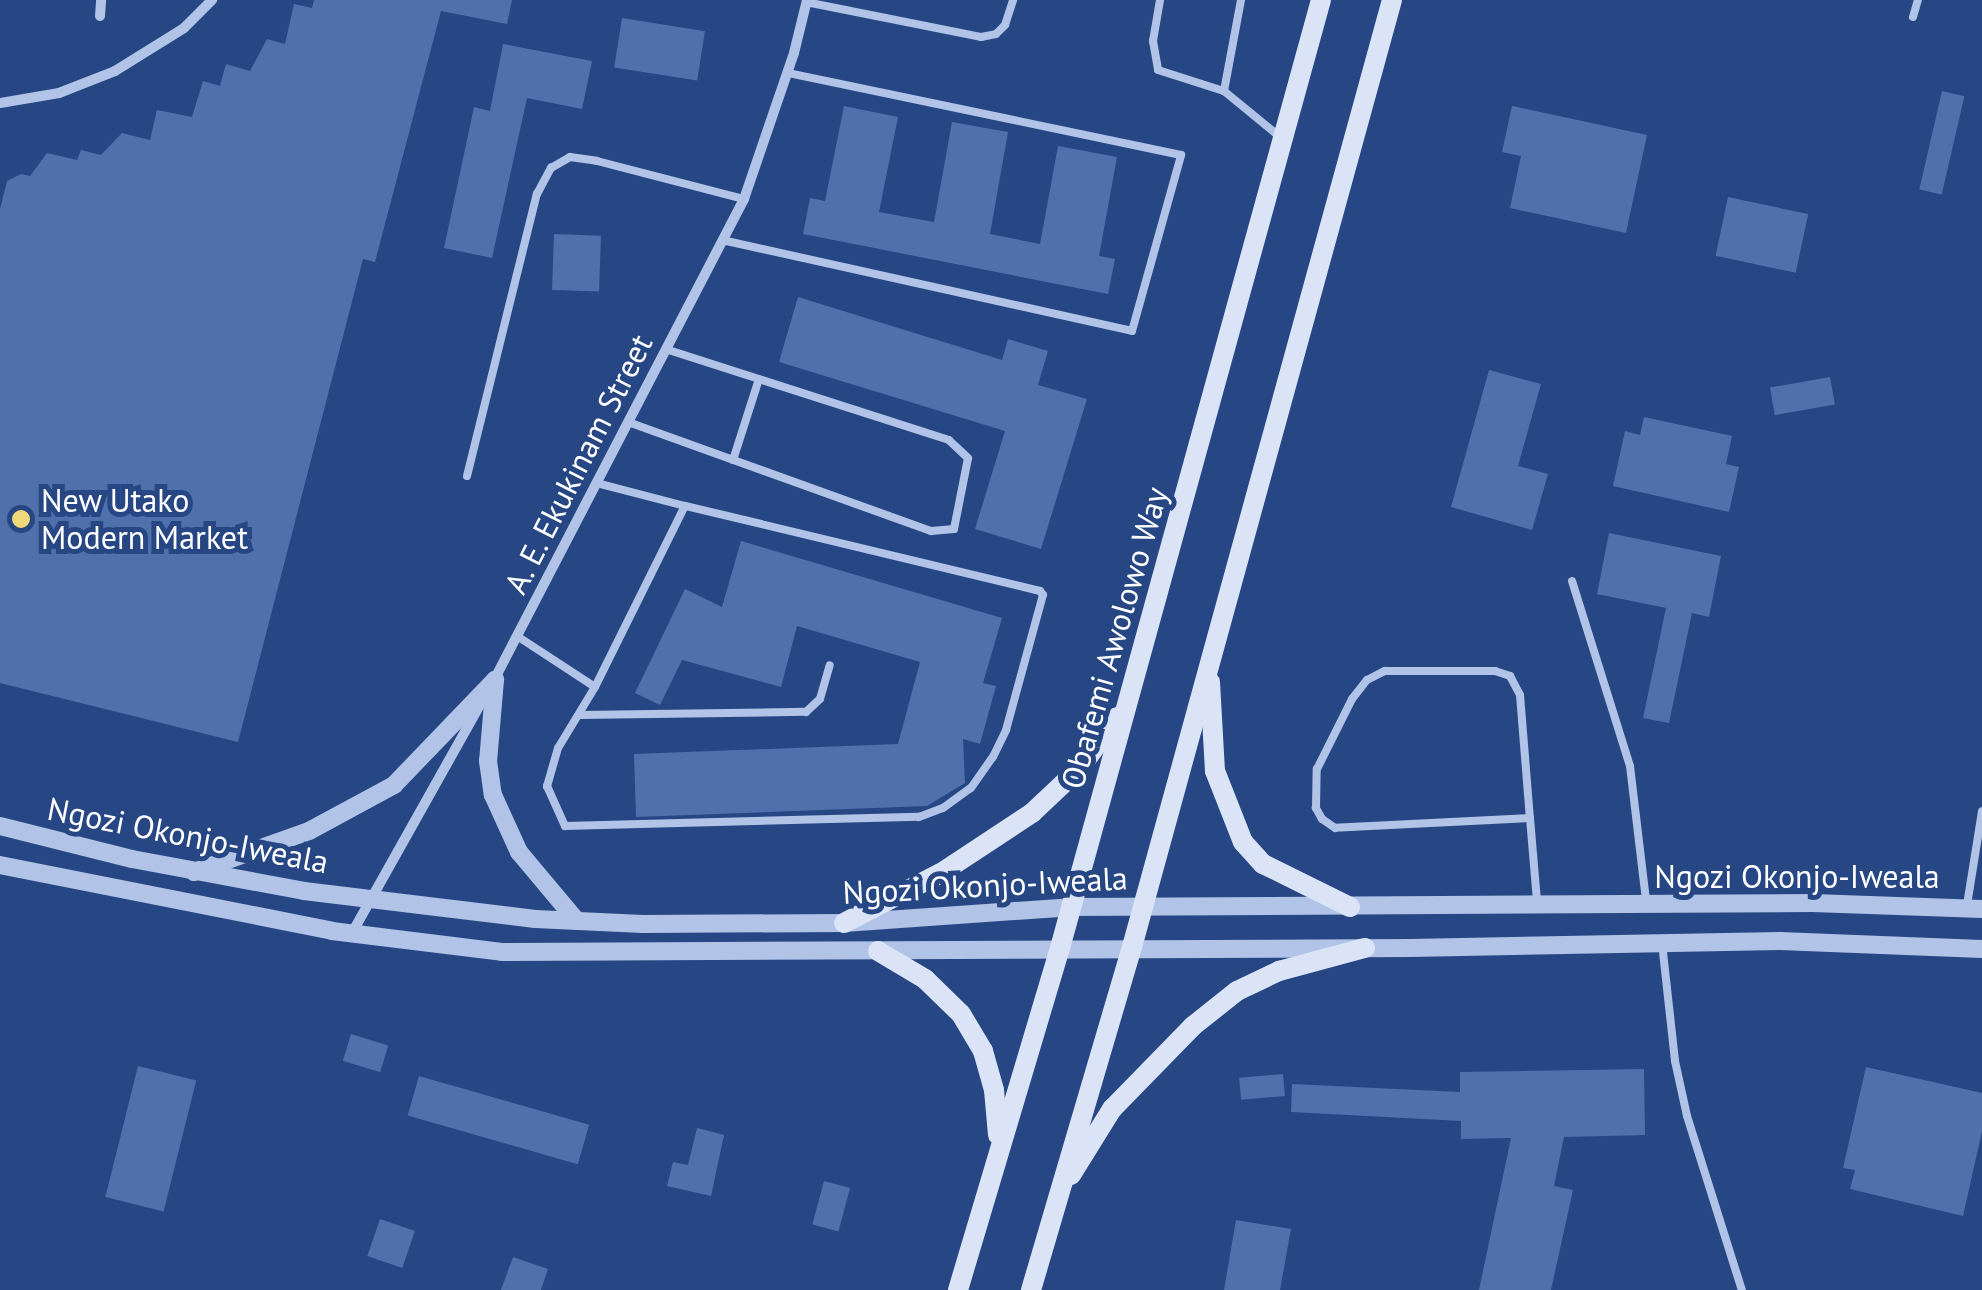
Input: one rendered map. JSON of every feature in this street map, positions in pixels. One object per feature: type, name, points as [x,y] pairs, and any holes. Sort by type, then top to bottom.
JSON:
[{"type":"main road","name":"Obafemi Awolowo Way","points":[[958,1290],[1060,948],[1321,0]]},
{"type":"main road","points":[[1031,1290],[1132,947],[1392,0]]},
{"type":"main road","points":[[1210,664],[1215,771],[1243,842],[1263,864],[1350,907]]},
{"type":"main road","points":[[844,923],[941,873],[1032,813],[1080,768],[1124,707]]},
{"type":"main road","points":[[1057,1198],[1112,1110],[1193,1026],[1238,991],[1279,971],[1365,948]]},
{"type":"main road","points":[[878,951],[925,979],[961,1014],[982,1051],[994,1090],[999,1147]]},
{"type":"street","points":[[100,16],[102,0]]},
{"type":"street","points":[[0,103],[59,93],[115,70],[184,28],[212,0]]},
{"type":"street","name":"A. E. Ekukinam Street","points":[[352,934],[495,680],[744,199],[787,73],[806,1]]},
{"type":"street","points":[[193,872],[309,831],[394,785],[495,680]]},
{"type":"street","points":[[495,680],[488,761],[502,821],[519,852],[577,920]]},
{"type":"street","name":"Ngozi Okonjo-Iweala","points":[[0,826],[193,872],[370,900],[577,920],[844,923],[1070,907],[1974,908]]},
{"type":"street","name":"Ngozi Okonjo-Iweala","points":[[0,865],[352,934],[502,952],[1852,942],[1982,949]]},
{"type":"street","points":[[1953,947],[1982,960]]},
{"type":"lane","points":[[868,12],[872,0]]},
{"type":"lane","points":[[806,1],[981,38],[996,34],[1005,24],[1013,0]]},
{"type":"lane","points":[[1160,0],[1153,41],[1158,70],[1224,91],[1285,141]]},
{"type":"lane","points":[[1224,91],[1241,0]]},
{"type":"lane","points":[[1914,16],[1918,0]]},
{"type":"lane","points":[[722,240],[1132,331],[1181,155],[787,73]]},
{"type":"lane","points":[[468,476],[537,194],[552,168],[570,157],[597,161],[744,199]]},
{"type":"lane","points":[[628,422],[932,531],[954,530],[968,458],[949,440],[666,349]]},
{"type":"lane","points":[[734,460],[758,379]]},
{"type":"lane","points":[[596,483],[1040,590],[1043,595],[1011,710],[994,757],[971,788],[944,808],[919,817],[565,826],[546,786],[558,748],[596,686],[685,506]]},
{"type":"lane","points":[[1572,581],[1630,766],[1637,855],[1647,905]]},
{"type":"lane","points":[[517,636],[596,686]]},
{"type":"lane","points":[[580,716],[806,712],[820,699],[830,665]]},
{"type":"lane","points":[[1530,818],[1335,828],[1322,819],[1316,808],[1317,769],[1352,699],[1368,680],[1385,671],[1495,671],[1510,676],[1520,694],[1530,818],[1537,906]]},
{"type":"lane","points":[[1974,908],[1982,811]]},
{"type":"lane","points":[[1662,943],[1675,1061],[1687,1116],[1742,1290]]},
{"type":"building","points":[[314,0],[512,0],[507,24],[441,11],[375,262],[363,259],[238,742],[0,683],[0,209],[7,181],[21,174],[30,176],[47,153],[77,160],[81,150],[101,155],[122,133],[150,140],[157,110],[192,117],[203,81],[220,86],[226,64],[250,71],[267,39],[285,44],[294,4],[312,8]]},
{"type":"building","points":[[622,18],[705,31],[697,81],[614,67]]},
{"type":"building","points":[[503,44],[592,61],[582,109],[527,98],[492,258],[444,248],[474,107],[490,111]]},
{"type":"building","points":[[1942,91],[1964,96],[1942,195],[1919,189]]},
{"type":"building","points":[[844,106],[898,117],[879,212],[934,222],[952,122],[1008,132],[990,234],[1040,244],[1058,146],[1117,157],[1099,256],[1115,259],[1108,294],[803,234],[810,198],[825,201]]},
{"type":"building","points":[[1512,106],[1647,135],[1626,233],[1510,208],[1521,156],[1502,152]]},
{"type":"building","points":[[1728,197],[1808,214],[1796,273],[1716,256]]},
{"type":"building","points":[[554,234],[601,236],[599,292],[552,290]]},
{"type":"building","points":[[798,297],[1002,360],[1008,339],[1048,351],[1038,385],[1087,399],[1041,549],[975,529],[1005,431],[779,362]]},
{"type":"building","points":[[1489,370],[1541,384],[1518,466],[1548,474],[1532,530],[1451,507]]},
{"type":"building","points":[[1830,377],[1835,405],[1775,415],[1770,388]]},
{"type":"building","points":[[1644,417],[1732,436],[1726,464],[1739,467],[1729,512],[1613,486],[1625,431],[1640,435]]},
{"type":"building","points":[[1609,533],[1721,556],[1709,617],[1692,613],[1669,723],[1643,718],[1666,608],[1597,594]]},
{"type":"building","points":[[741,541],[1002,618],[983,683],[996,686],[980,744],[963,739],[965,783],[927,806],[636,817],[634,754],[898,744],[920,662],[797,626],[781,687],[682,660],[660,705],[635,693],[685,589],[722,607]]},
{"type":"building","points":[[351,1034],[388,1045],[380,1072],[343,1061]]},
{"type":"building","points":[[138,1066],[196,1081],[164,1212],[105,1197]]},
{"type":"building","points":[[1866,1067],[1982,1093],[1982,1131],[1963,1216],[1850,1189],[1855,1170],[1843,1168]]},
{"type":"building","points":[[1644,1069],[1645,1135],[1564,1137],[1554,1186],[1573,1190],[1551,1290],[1479,1290],[1511,1138],[1461,1139],[1461,1121],[1291,1112],[1292,1084],[1460,1092],[1460,1072]]},
{"type":"building","points":[[1283,1074],[1285,1096],[1241,1100],[1239,1078]]},
{"type":"building","points":[[419,1076],[589,1125],[578,1164],[408,1115]]},
{"type":"building","points":[[697,1128],[724,1135],[711,1196],[667,1186],[673,1162],[688,1165]]},
{"type":"building","points":[[824,1181],[850,1188],[838,1231],[812,1224]]},
{"type":"building","points":[[380,1219],[415,1231],[402,1268],[367,1256]]},
{"type":"building","points":[[1236,1220],[1291,1229],[1280,1290],[1224,1290]]},
{"type":"building","points":[[513,1257],[548,1269],[541,1290],[501,1290]]},
{"type":"place","name":"New Utako Modern Market","points":[[21,519]]}]
